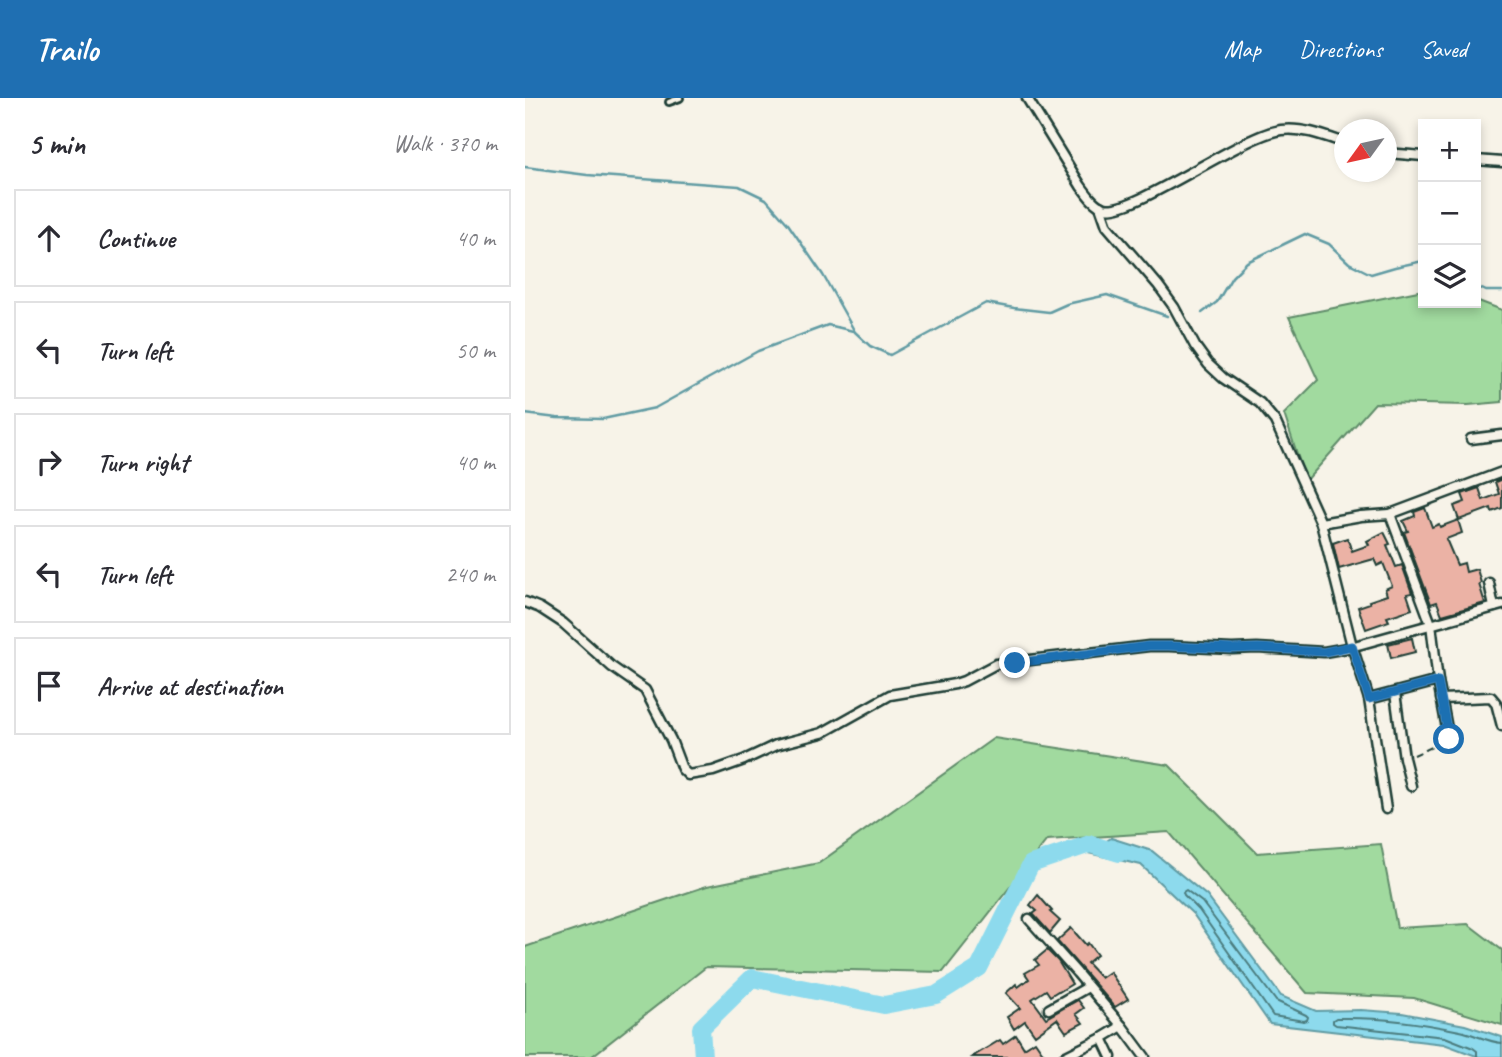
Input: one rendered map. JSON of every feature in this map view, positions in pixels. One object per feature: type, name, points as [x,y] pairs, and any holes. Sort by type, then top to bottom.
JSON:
[{"type":"street","points":[[1027,98],[1091,199],[1100,206],[1112,208],[1132,202],[1231,150],[1275,131],[1312,133],[1334,140]]},
{"type":"street","points":[[1397,154],[1418,156]]},
{"type":"street","points":[[1481,160],[1502,162]]},
{"type":"street","points":[[1100,206],[1107,226],[1158,285],[1208,364],[1223,378],[1260,403],[1275,421],[1321,523],[1352,646],[1369,699],[1386,809]]},
{"type":"street","points":[[1471,439],[1502,435]]},
{"type":"street","points":[[1321,523],[1389,514],[1502,472]]},
{"type":"street","points":[[1389,514],[1431,624],[1449,739]]},
{"type":"street","points":[[525,602],[563,623],[612,667],[645,690],[683,769],[690,775],[713,771],[776,745],[822,733],[890,695],[955,684],[996,664],[1149,646],[1324,652],[1498,606],[1489,583]]},
{"type":"street","points":[[1369,699],[1438,681]]},
{"type":"street","points":[[1395,692],[1404,758],[1411,786]]},
{"type":"street","points":[[1441,699],[1494,699],[1502,694]]},
{"type":"street","points":[[1494,699],[1502,726]]},
{"type":"street","points":[[1029,919],[1145,1057]]},
{"type":"street","points":[[1049,1009],[1088,987]]},
{"type":"street","points":[[1068,1056],[1122,1027]]},
{"type":"street","points":[[1102,1038],[1111,1057]]},
{"type":"lane","points":[[669,102],[680,98]]},
{"type":"path","points":[[1404,758],[1449,739]]},
{"type":"green space","points":[[1418,291],[1418,308],[1481,308],[1481,302],[1502,310],[1502,402],[1468,405],[1375,403],[1306,481],[1284,414],[1318,380],[1289,317]]},
{"type":"green space","points":[[994,738],[1169,765],[1257,853],[1381,844],[1397,928],[1468,924],[1502,950],[1502,1025],[1414,998],[1307,993],[1169,832],[1047,840],[943,972],[706,967],[591,1057],[525,1057],[525,947],[707,886],[819,863]]},
{"type":"water","points":[[1111,838],[1152,851],[1207,896],[1281,996],[1316,1011],[1402,1013],[1465,1025],[1502,1037],[1502,1057],[1479,1057],[1444,1044],[1270,1024],[1193,914],[1141,865],[1088,853]]},
{"type":"building","points":[[1502,479],[1502,508],[1492,512],[1491,508],[1459,520],[1454,506],[1465,502],[1462,494],[1479,488],[1483,500],[1499,494],[1495,482]]},
{"type":"building","points":[[1425,508],[1432,527],[1458,520],[1462,533],[1446,539],[1457,565],[1464,563],[1466,572],[1477,569],[1485,603],[1442,615],[1437,602],[1431,604],[1404,532],[1408,531],[1403,521],[1415,516],[1414,512]]},
{"type":"building","points":[[1384,532],[1396,567],[1402,565],[1412,593],[1407,594],[1412,609],[1387,617],[1389,621],[1366,629],[1358,607],[1387,595],[1385,589],[1392,586],[1383,563],[1377,566],[1374,559],[1339,569],[1333,543],[1347,538],[1352,551],[1369,545],[1367,541]]},
{"type":"building","points":[[1412,638],[1415,652],[1391,658],[1388,644]]},
{"type":"building","points":[[1038,895],[1060,921],[1050,933],[1033,914],[1037,911],[1030,905]]},
{"type":"building","points":[[1071,928],[1097,955],[1087,963],[1101,978],[1110,972],[1128,999],[1115,1007],[1057,941]]},
{"type":"building","points":[[1047,950],[1058,961],[1072,984],[1050,996],[1046,990],[1032,999],[1046,1018],[1078,1000],[1084,1008],[1076,1014],[1083,1023],[1066,1032],[1057,1019],[1035,1035],[1025,1021],[1014,1029],[1007,1017],[1020,1008],[1006,993],[1016,984],[1018,987],[1029,979],[1025,973],[1039,965],[1035,960]]},
{"type":"building","points":[[1016,1035],[1024,1048],[1035,1041],[1046,1057],[972,1057],[1000,1040],[1003,1044]]},
{"type":"waterway","points":[[525,167],[587,175],[739,186],[766,199],[788,224],[823,275],[855,332],[870,346],[890,355],[986,303],[1049,312],[1067,304],[1107,295],[1167,316]]},
{"type":"waterway","points":[[1202,313],[1217,302],[1232,277],[1247,262],[1305,234],[1329,244],[1349,263],[1371,274],[1418,262]]},
{"type":"waterway","points":[[1481,288],[1502,291]]},
{"type":"waterway","points":[[525,414],[603,419],[655,408],[758,351],[828,325],[853,331]]},
{"type":"waterway","points":[[703,1057],[701,1028],[752,978],[884,1005],[936,995],[979,968],[1031,864],[1090,844],[1119,853]]},
{"type":"route","points":[[1015,663],[1149,646],[1324,652],[1352,646],[1369,699],[1438,681],[1449,739]]}]
